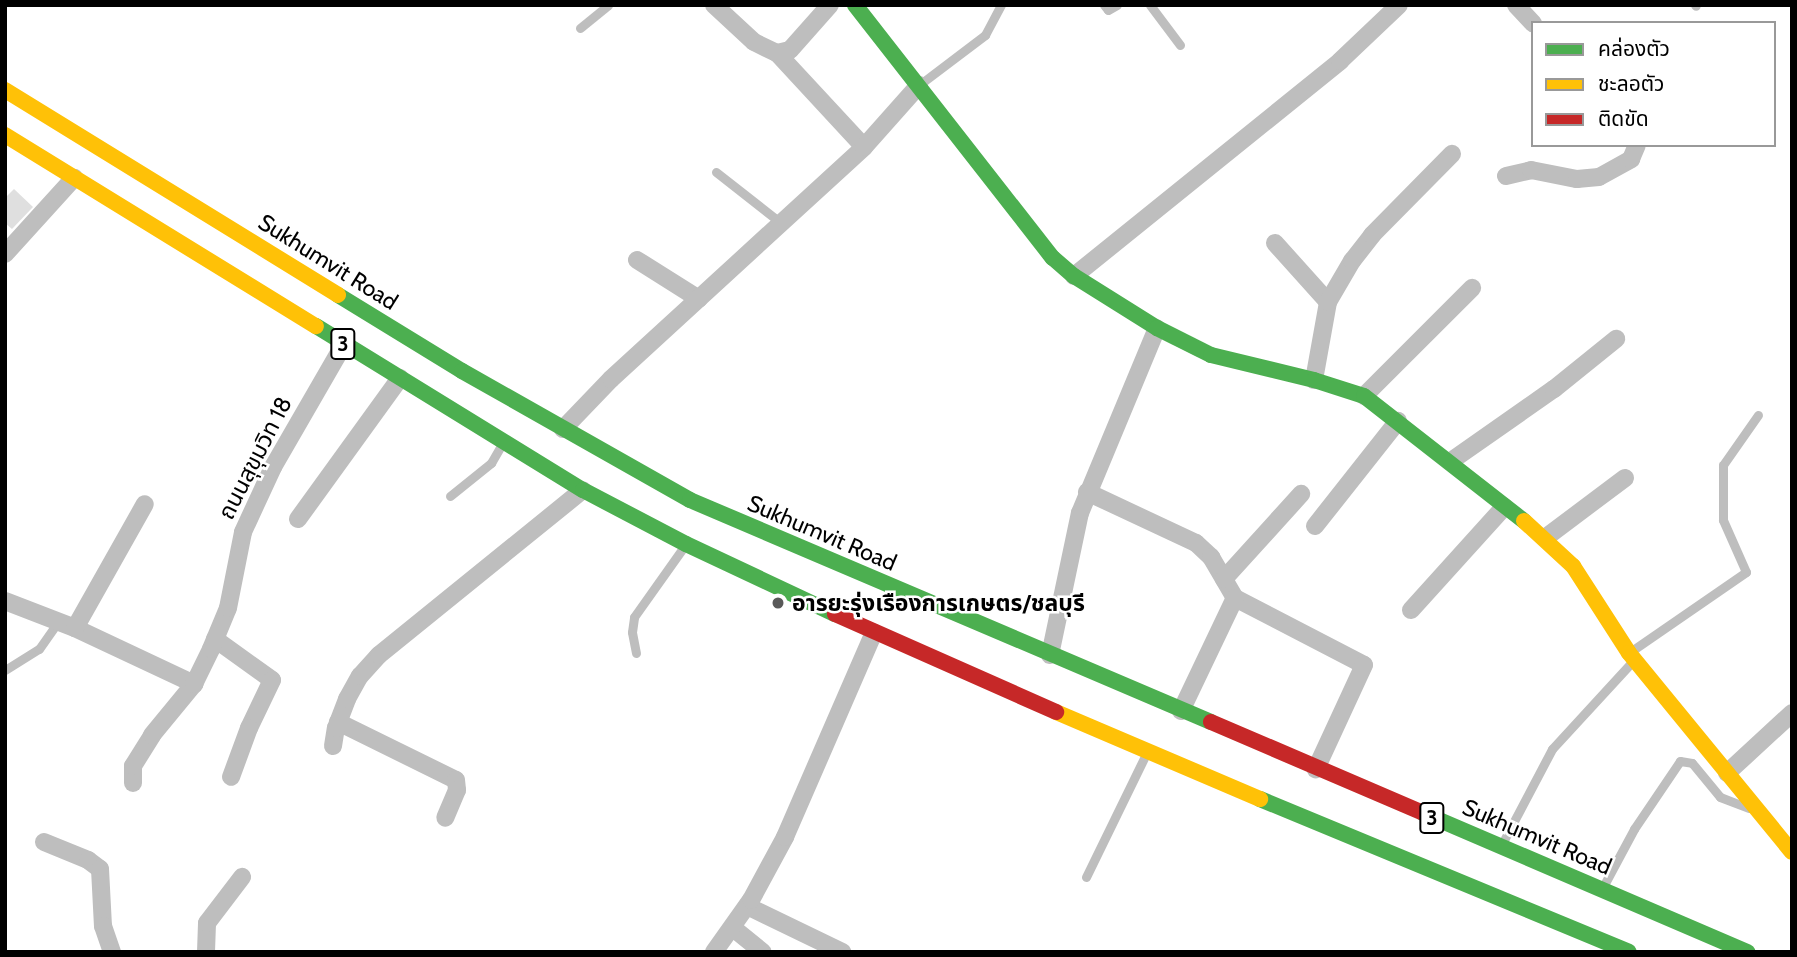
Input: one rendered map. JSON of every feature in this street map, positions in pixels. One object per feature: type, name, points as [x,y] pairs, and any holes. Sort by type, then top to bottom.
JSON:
[{"type":"main road","points":[[855,5],[1053,258],[1074,276],[1157,328],[1211,355],[1314,380],[1364,396],[1451,461],[1545,538],[1573,566],[1631,656],[1792,852]]},
{"type":"main road","name":"Sukhumvit Road","points":[[5,90],[462,371],[690,500],[891,594],[1050,655],[1748,952]]},
{"type":"main road","name":"3","points":[[5,135],[583,490],[686,544],[877,627],[1147,752],[1629,952]]},
{"type":"street","points":[[714,5],[754,42],[777,53],[864,146]]},
{"type":"street","points":[[777,53],[790,50],[830,5]]},
{"type":"street","points":[[1516,5],[1531,21]]},
{"type":"street","points":[[1074,276],[1340,61],[1398,6]]},
{"type":"street","points":[[563,429],[864,146],[919,85]]},
{"type":"street","points":[[1506,176],[1531,170],[1577,179],[1599,177],[1631,159],[1636,147]]},
{"type":"street","points":[[1314,380],[1328,302],[1362,247],[1452,154]]},
{"type":"street","points":[[5,254],[74,178]]},
{"type":"street","points":[[1275,243],[1328,302]]},
{"type":"street","points":[[638,260],[699,299]]},
{"type":"street","points":[[1364,396],[1472,288]]},
{"type":"street","points":[[1050,655],[1087,492],[1157,328]]},
{"type":"street","points":[[1451,461],[1554,389],[1616,339]]},
{"type":"street","name":"ถนนสุขุมวิท 18","points":[[133,783],[133,766],[145,746],[194,684],[229,608],[243,532],[273,467],[344,344]]},
{"type":"street","points":[[298,519],[400,378]]},
{"type":"street","points":[[1315,526],[1398,421]]},
{"type":"street","points":[[1545,538],[1625,478]]},
{"type":"street","points":[[333,746],[338,722],[360,676],[379,655],[583,490]]},
{"type":"street","points":[[1087,492],[1196,543],[1211,557],[1235,598],[1364,665],[1316,769]]},
{"type":"street","points":[[1224,579],[1301,494]]},
{"type":"street","points":[[66,625],[145,504]]},
{"type":"street","points":[[1411,610],[1504,507]]},
{"type":"street","points":[[1181,711],[1235,598]]},
{"type":"street","points":[[5,601],[66,625],[194,684]]},
{"type":"street","points":[[713,952],[747,906],[785,837],[877,627]]},
{"type":"street","points":[[215,639],[272,678],[271,687],[249,728],[231,776]]},
{"type":"street","points":[[1727,773],[1792,713]]},
{"type":"street","points":[[338,722],[456,780],[457,790],[445,818]]},
{"type":"street","points":[[44,842],[88,860],[100,869],[103,926],[112,952]]},
{"type":"street","points":[[206,952],[207,923],[242,877]]},
{"type":"street","points":[[747,906],[842,952]]},
{"type":"street","points":[[733,928],[764,952]]},
{"type":"lane","points":[[580,28],[608,5]]},
{"type":"lane","points":[[919,85],[985,35],[1001,5]]},
{"type":"lane","points":[[1104,5],[1108,10],[1117,5]]},
{"type":"lane","points":[[1150,5],[1180,45]]},
{"type":"lane","points":[[716,172],[781,223]]},
{"type":"lane","points":[[1500,847],[1552,749],[1631,656],[1746,572],[1723,520],[1723,465],[1758,415]]},
{"type":"lane","points":[[450,496],[491,464],[504,442]]},
{"type":"lane","points":[[636,653],[632,632],[635,617],[686,544]]},
{"type":"lane","points":[[5,670],[38,649],[66,625]]},
{"type":"lane","points":[[1086,877],[1147,752]]},
{"type":"lane","points":[[1602,890],[1634,829],[1680,761],[1692,763],[1720,797],[1743,808],[1756,808]]},
{"type":"building","points":[[14,189],[33,207],[12,229],[5,223],[5,198]]},
{"type":"traffic: fast","points":[[855,5],[1053,258],[1074,276],[1157,328],[1211,355],[1314,380],[1364,396],[1524,521]]},
{"type":"traffic: fast","points":[[338,295],[462,371],[690,500],[1211,722]]},
{"type":"traffic: fast","points":[[316,326],[583,490],[686,544],[835,614]]},
{"type":"traffic: fast","points":[[1260,799],[1629,952]]},
{"type":"traffic: fast","points":[[1423,813],[1748,952]]},
{"type":"traffic: slow","points":[[5,90],[338,295]]},
{"type":"traffic: slow","points":[[5,135],[316,326]]},
{"type":"traffic: slow","points":[[1524,521],[1573,566],[1629,653],[1792,852]]},
{"type":"traffic: slow","points":[[1056,712],[1260,799]]},
{"type":"traffic: jam","points":[[835,614],[1056,712]]},
{"type":"traffic: jam","points":[[1211,722],[1423,813]]},
{"type":"place","name":"อารยะรุ่งเรืองการเกษตร/ชลบุรี","points":[[778,603]]}]
